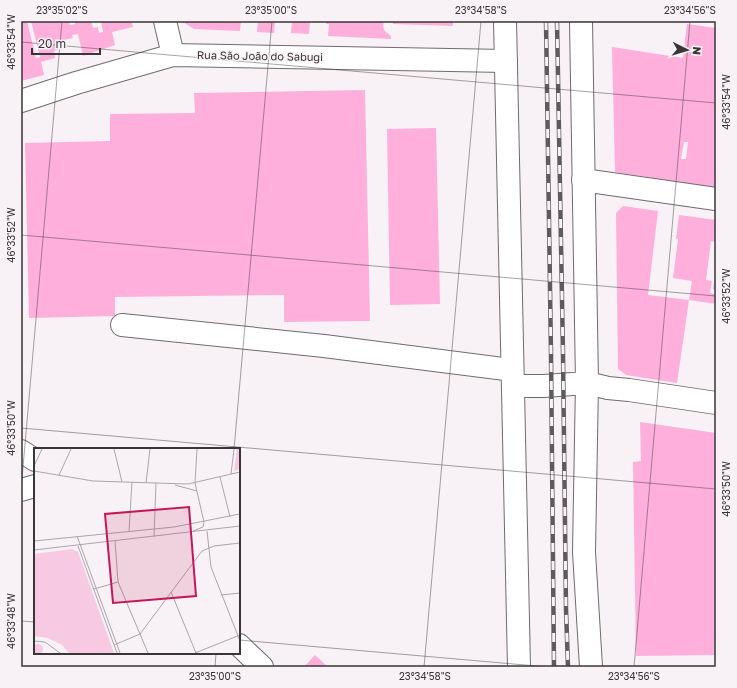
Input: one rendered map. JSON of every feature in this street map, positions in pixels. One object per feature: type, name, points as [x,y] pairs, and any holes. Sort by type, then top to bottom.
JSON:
[{"type":"main road","points":[[165,21],[173,55]]},
{"type":"main road","points":[[505,21],[518,667]]},
{"type":"main road","points":[[581,21],[587,383],[584,552],[591,667]]},
{"type":"main road","name":"Rua São João do Sabugi","points":[[21,101],[76,83],[173,55],[506,60]]},
{"type":"main road","points":[[584,180],[716,200]]},
{"type":"main road","points":[[122,325],[324,346],[512,378],[544,386],[587,383],[608,388],[716,403]]},
{"type":"main road","points":[[21,451],[34,459]]},
{"type":"main road","points":[[21,490],[34,486]]},
{"type":"main road","points":[[517,559],[532,667]]},
{"type":"main road","points":[[240,646],[262,667]]},
{"type":"building","points":[[21,21],[27,21],[36,58],[40,57],[31,21],[69,21],[70,25],[75,24],[75,21],[91,21],[93,28],[98,27],[99,33],[103,32],[101,21],[131,21],[133,27],[112,32],[115,45],[83,56],[78,34],[72,35],[73,38],[58,41],[60,49],[54,51],[55,58],[41,62],[44,75],[21,81]]},
{"type":"building","points":[[181,21],[241,21],[240,31],[194,29]]},
{"type":"building","points":[[258,21],[275,21],[274,33],[257,32]]},
{"type":"building","points":[[292,21],[310,21],[309,34],[291,33]]},
{"type":"building","points":[[326,21],[384,21],[384,30],[391,36],[391,39],[328,36],[329,24],[326,24]]},
{"type":"building","points":[[393,21],[453,21],[453,26],[393,24]]},
{"type":"building","points":[[687,24],[716,28],[716,188],[615,172],[612,47],[683,58]],"holes":[[[684,142],[688,142],[686,159],[681,159]]]},
{"type":"building","points":[[365,90],[370,321],[284,322],[284,295],[115,297],[115,316],[29,318],[25,143],[110,141],[110,114],[195,113],[194,93]]},
{"type":"building","points":[[436,128],[440,304],[390,305],[387,129]]},
{"type":"building","points":[[623,206],[658,211],[648,295],[689,300],[677,383],[626,375],[618,369],[616,213]]},
{"type":"building","points":[[679,215],[716,220],[716,242],[711,241],[706,280],[712,281],[710,293],[716,294],[716,304],[689,300],[692,281],[673,278],[678,239],[676,239]]},
{"type":"building","points":[[716,275],[716,290],[713,289]]},
{"type":"building","points":[[640,422],[716,433],[716,655],[636,656],[633,462],[641,461]]},
{"type":"building","points":[[315,655],[328,667],[304,667]]},
{"type":"railway","points":[[546,21],[554,667]]},
{"type":"railway","points":[[557,21],[568,667]]}]
